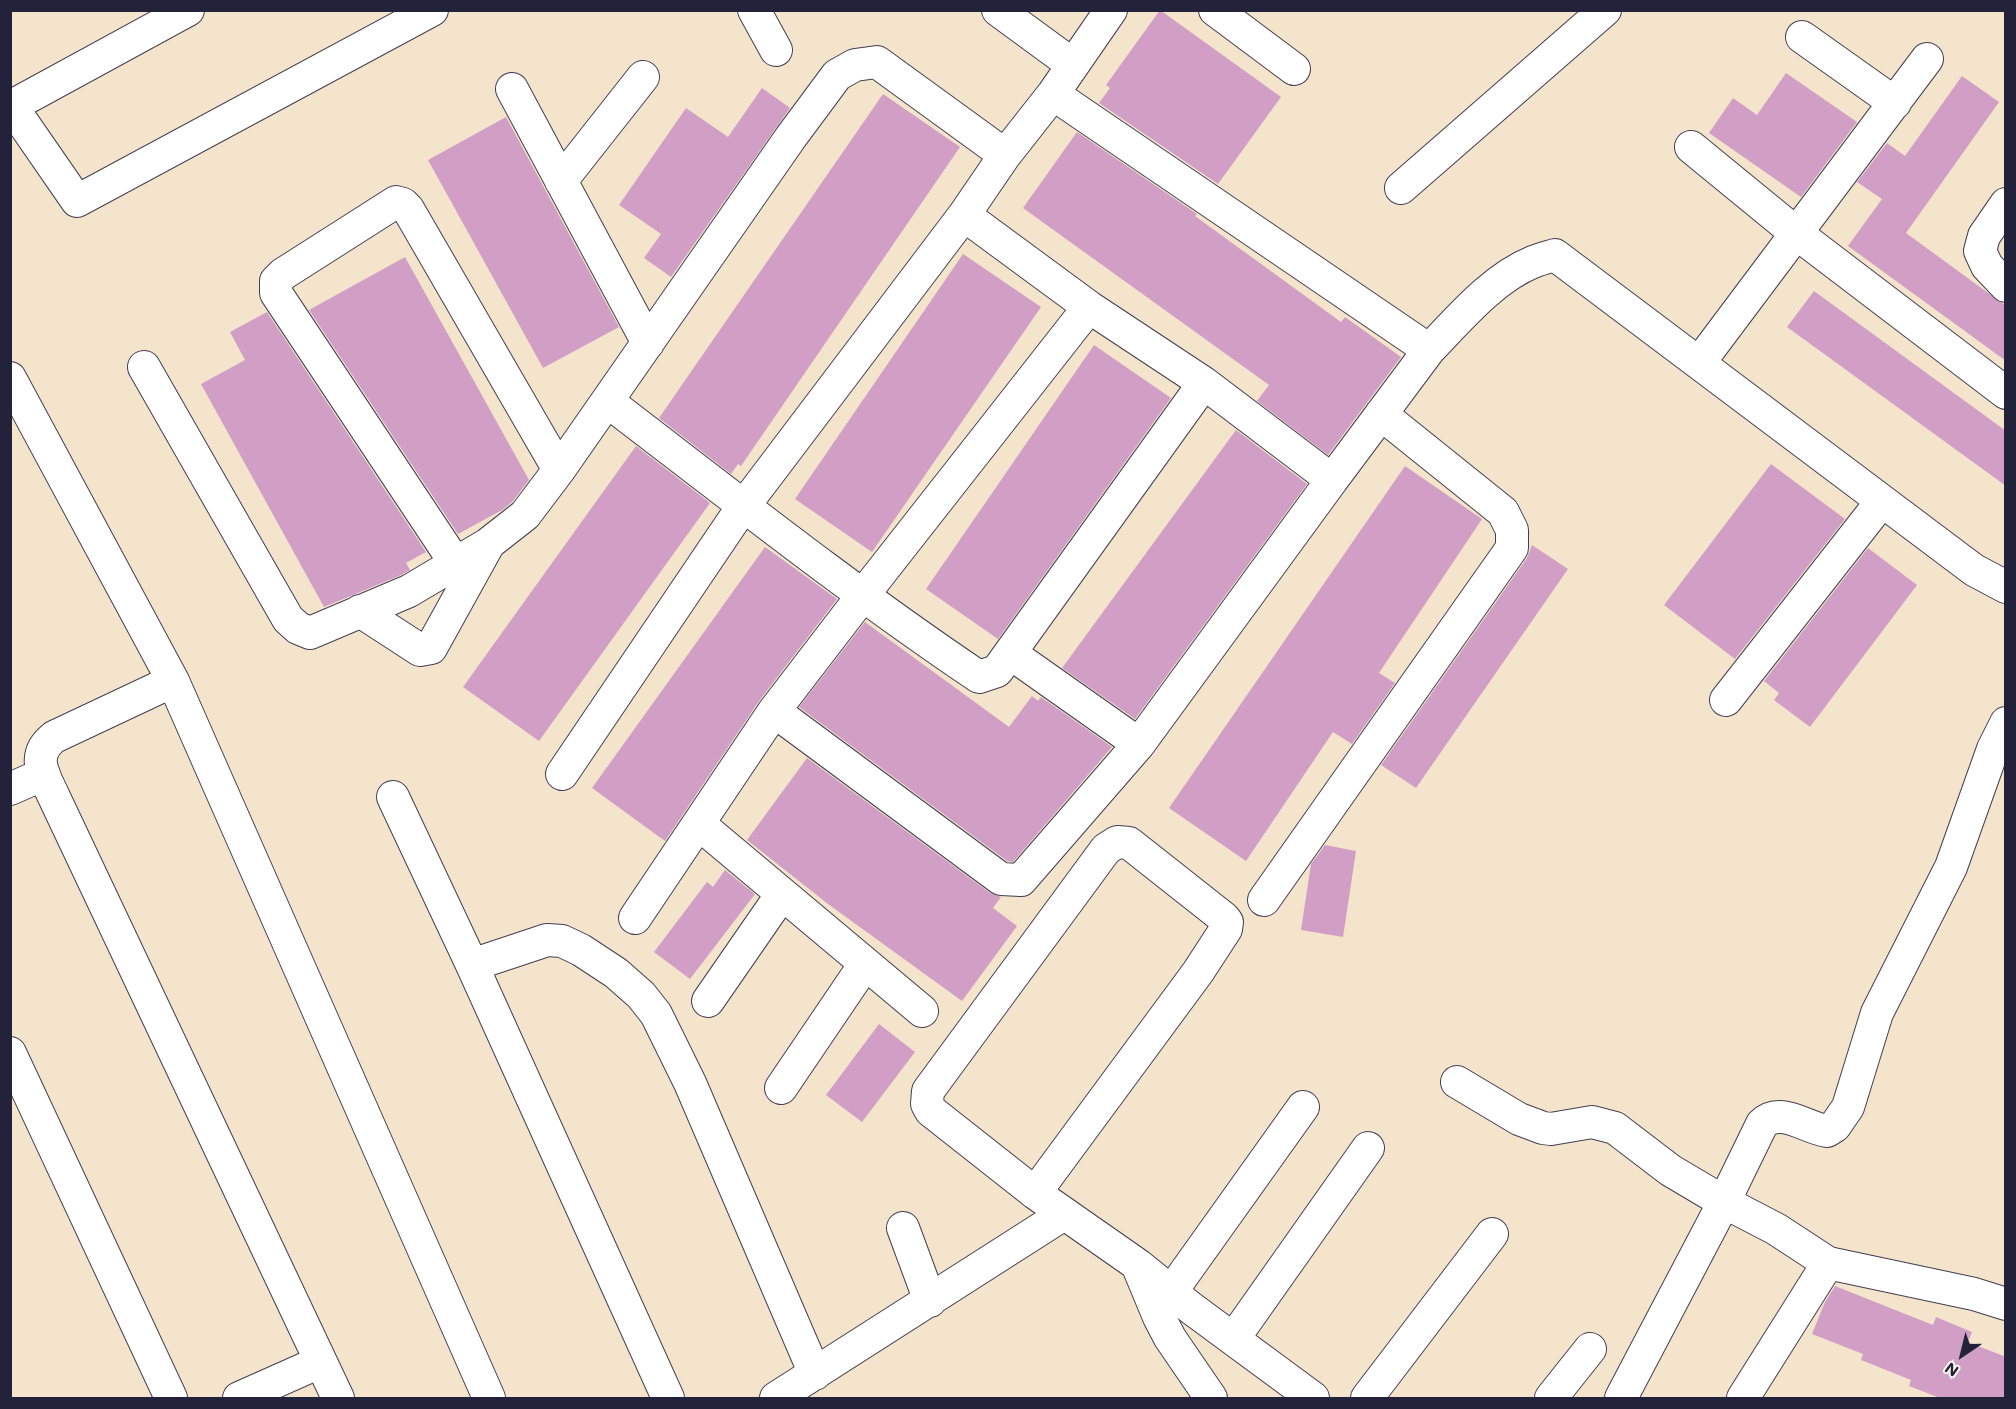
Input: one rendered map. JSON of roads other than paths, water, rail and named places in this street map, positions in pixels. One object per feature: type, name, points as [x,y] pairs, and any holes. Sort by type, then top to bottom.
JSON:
[{"type":"street","points":[[188,10],[11,106],[77,201],[432,10]]},
{"type":"street","points":[[754,10],[776,50]]},
{"type":"street","points":[[998,10],[1073,65]]},
{"type":"street","points":[[562,774],[744,506],[964,215],[1005,154],[1053,94],[1111,10]]},
{"type":"street","points":[[1215,10],[1294,69]]},
{"type":"street","points":[[1401,188],[1605,10]]},
{"type":"street","points":[[1802,37],[1895,103]]},
{"type":"street","points":[[1699,363],[1928,59]]},
{"type":"street","points":[[144,367],[288,619],[298,628],[309,633],[409,591],[489,544],[525,515],[559,470],[790,137],[837,75],[855,65],[877,62],[1005,154]]},
{"type":"street","points":[[561,182],[643,77]]},
{"type":"street","points":[[512,89],[648,343]]},
{"type":"street","points":[[1053,94],[1428,350]]},
{"type":"street","points":[[1691,147],[1796,233],[2006,393]]},
{"type":"street","points":[[456,564],[276,293],[276,281],[283,274],[396,202],[403,204],[559,470]]},
{"type":"street","points":[[2006,204],[1984,236],[1980,251],[1987,266],[2006,286]]},
{"type":"street","points":[[964,215],[1089,307],[1204,383],[1332,480]]},
{"type":"street","points":[[774,711],[1001,879],[1021,880],[1139,744],[1428,350],[1470,308],[1507,276],[1532,262],[1555,255],[1974,570],[2006,587]]},
{"type":"street","points":[[635,918],[774,711],[862,595],[1089,307]]},
{"type":"street","points":[[10,378],[173,681],[489,1398]]},
{"type":"street","points":[[607,401],[862,595],[926,642],[980,677],[997,671],[1204,383]]},
{"type":"street","points":[[1264,900],[1512,548],[1512,530],[1503,512],[1381,414]]},
{"type":"street","points":[[1726,700],[1882,501]]},
{"type":"street","points":[[360,611],[420,650],[431,648],[489,544]]},
{"type":"street","points":[[1010,653],[1139,744]]},
{"type":"street","points":[[173,681],[54,737],[41,751],[40,759],[44,774],[338,1398]]},
{"type":"street","points":[[1621,1398],[1724,1202],[1762,1124],[1772,1116],[1780,1116],[1825,1131],[1831,1130],[1841,1119],[1853,1093],[1877,1013],[1951,867],[1993,749],[2006,723]]},
{"type":"street","points":[[10,789],[44,774]]},
{"type":"street","points":[[393,797],[472,965],[668,1398]]},
{"type":"street","points":[[699,824],[922,1011]]},
{"type":"street","points":[[1035,1193],[1198,972],[1226,929],[1227,922],[1224,918],[1124,841],[1117,842],[1106,849],[928,1091],[927,1104],[931,1111],[1035,1193],[1138,1265],[1313,1398]]},
{"type":"street","points":[[708,1001],[783,894]]},
{"type":"street","points":[[472,965],[554,939],[581,950],[616,973],[649,1004],[690,1083],[815,1374]]},
{"type":"street","points":[[781,1088],[865,964]]},
{"type":"street","points":[[10,1053],[171,1398]]},
{"type":"street","points":[[1457,1082],[1519,1119],[1543,1128],[1551,1129],[1592,1122],[1615,1128],[1670,1170],[1776,1229],[1828,1263],[2004,1300]]},
{"type":"street","points":[[1171,1292],[1304,1107]]},
{"type":"street","points":[[1234,1338],[1368,1148]]},
{"type":"street","points":[[776,1398],[1064,1214]]},
{"type":"street","points":[[903,1228],[930,1301]]},
{"type":"street","points":[[1367,1398],[1492,1234]]},
{"type":"street","points":[[1743,1398],[1828,1263]]},
{"type":"street","points":[[1138,1265],[1170,1338],[1211,1398]]},
{"type":"street","points":[[1551,1398],[1590,1349]]},
{"type":"street","points":[[239,1398],[320,1362]]}]
